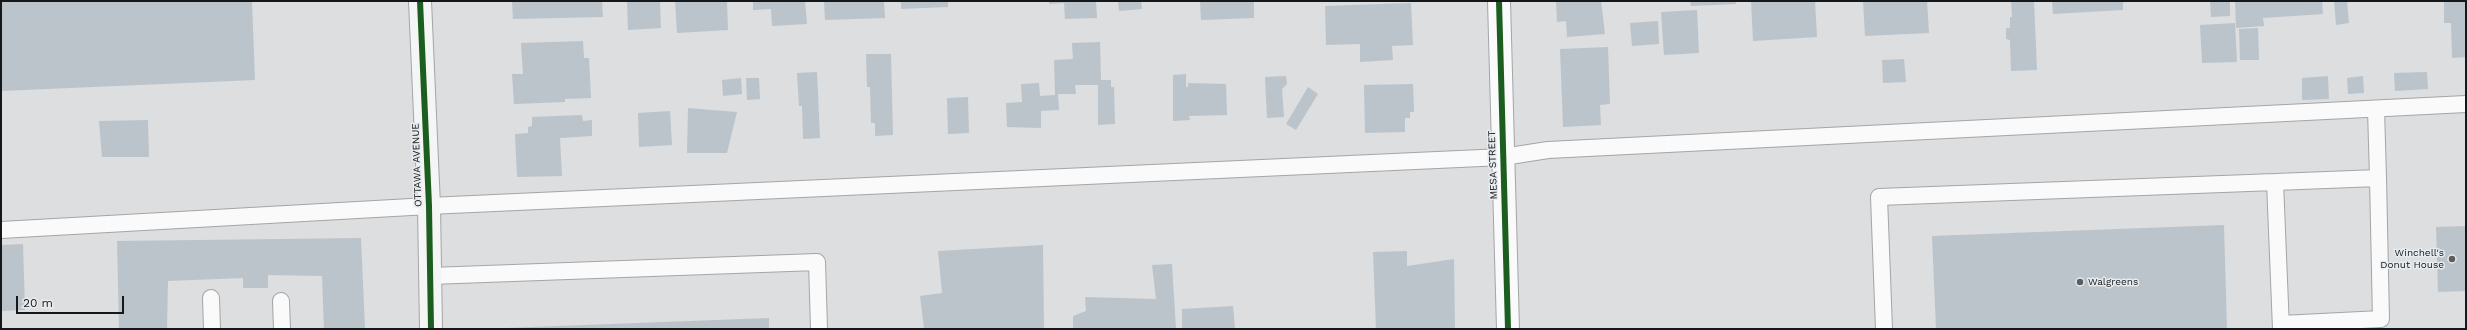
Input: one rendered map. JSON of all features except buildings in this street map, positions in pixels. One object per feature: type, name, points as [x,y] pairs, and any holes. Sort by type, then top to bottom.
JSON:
[{"type":"street","name":"OTTAWA AVENUE","points":[[420,1],[429,206],[431,329]]},
{"type":"street","name":"MESA STREET","points":[[1499,1],[1508,329]]},
{"type":"lane","points":[[1,230],[429,206],[1503,157],[1548,150],[2466,104]]},
{"type":"lane","points":[[2275,182],[2281,327],[2381,319],[2376,109]]},
{"type":"lane","points":[[1884,329],[1879,197],[2378,178]]},
{"type":"lane","points":[[430,276],[817,262],[819,329]]},
{"type":"lane","points":[[211,298],[212,329]]},
{"type":"lane","points":[[281,301],[282,329]]},
{"type":"cycle path","points":[[420,1],[429,206],[431,329]]},
{"type":"cycle path","points":[[1499,1],[1508,329]]},
{"type":"place","name":"Winchell's Donut House","points":[[2452,259]]},
{"type":"place","name":"Walgreens","points":[[2080,282]]}]
